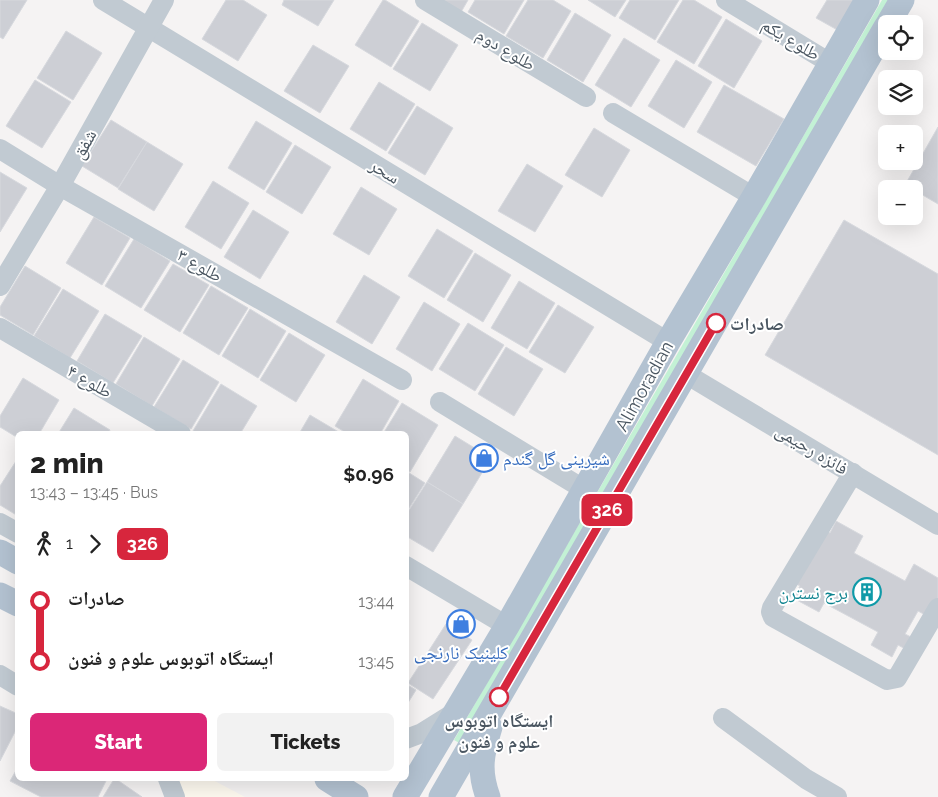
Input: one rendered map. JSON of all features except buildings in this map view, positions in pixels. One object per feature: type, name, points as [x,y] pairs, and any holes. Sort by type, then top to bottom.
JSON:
[{"type":"main road","name":"Alimoradian","points":[[412,790],[454,712],[507,626],[668,342],[867,0]]},
{"type":"main road","points":[[893,15],[902,0]]},
{"type":"main road","name":"Alimoradian","points":[[441,797],[878,41]]},
{"type":"main road","points":[[0,552],[15,560]]},
{"type":"main road","points":[[0,595],[15,602]]},
{"type":"main road","points":[[488,797],[481,775],[484,747],[499,697]]},
{"type":"main road","points":[[315,781],[325,797]]},
{"type":"main road","points":[[330,781],[356,797]]},
{"type":"street","name":"سحر","points":[[103,0],[668,342]]},
{"type":"street","name":"شفق","points":[[0,286],[60,186],[164,0]]},
{"type":"street","name":"طلوع دوم","points":[[425,0],[586,97]]},
{"type":"street","name":"طلوع یکم","points":[[726,0],[830,63]]},
{"type":"street","points":[[613,113],[754,197]]},
{"type":"street","name":"طلوع ۳","points":[[0,149],[60,186],[402,380]]},
{"type":"street","name":"طلوع ۴","points":[[0,328],[175,431]]},
{"type":"street","name":"فائزه رحیمی","points":[[686,374],[938,525]]},
{"type":"street","points":[[440,402],[585,490]]},
{"type":"street","points":[[852,473],[772,608],[773,617],[887,680],[892,680],[897,678],[938,608]]},
{"type":"street","points":[[0,523],[15,531]]},
{"type":"street","points":[[409,568],[507,626]]},
{"type":"street","points":[[0,675],[15,684]]},
{"type":"street","points":[[409,738],[422,734],[454,712]]},
{"type":"street","points":[[723,718],[806,779],[837,797]]},
{"type":"street","points":[[169,781],[175,797]]},
{"type":"shaded area","points":[[176,781],[215,781],[245,797],[168,797]]},
{"type":"green space","points":[[882,0],[892,0],[883,15],[878,15],[878,24],[461,744],[454,740]]},
{"type":"bus line","name":"326","points":[[499,697],[716,323]]},
{"type":"place","name":"صادرات","points":[[716,323]]},
{"type":"place","name":"شیرینی گل گندم","points":[[484,458]]},
{"type":"place","name":"برج نسترن","points":[[867,592]]},
{"type":"place","name":"کلینیک نارنجی","points":[[461,624]]},
{"type":"place","name":"ایستگاه اتوبوس علوم و فنون","points":[[499,697]]}]
